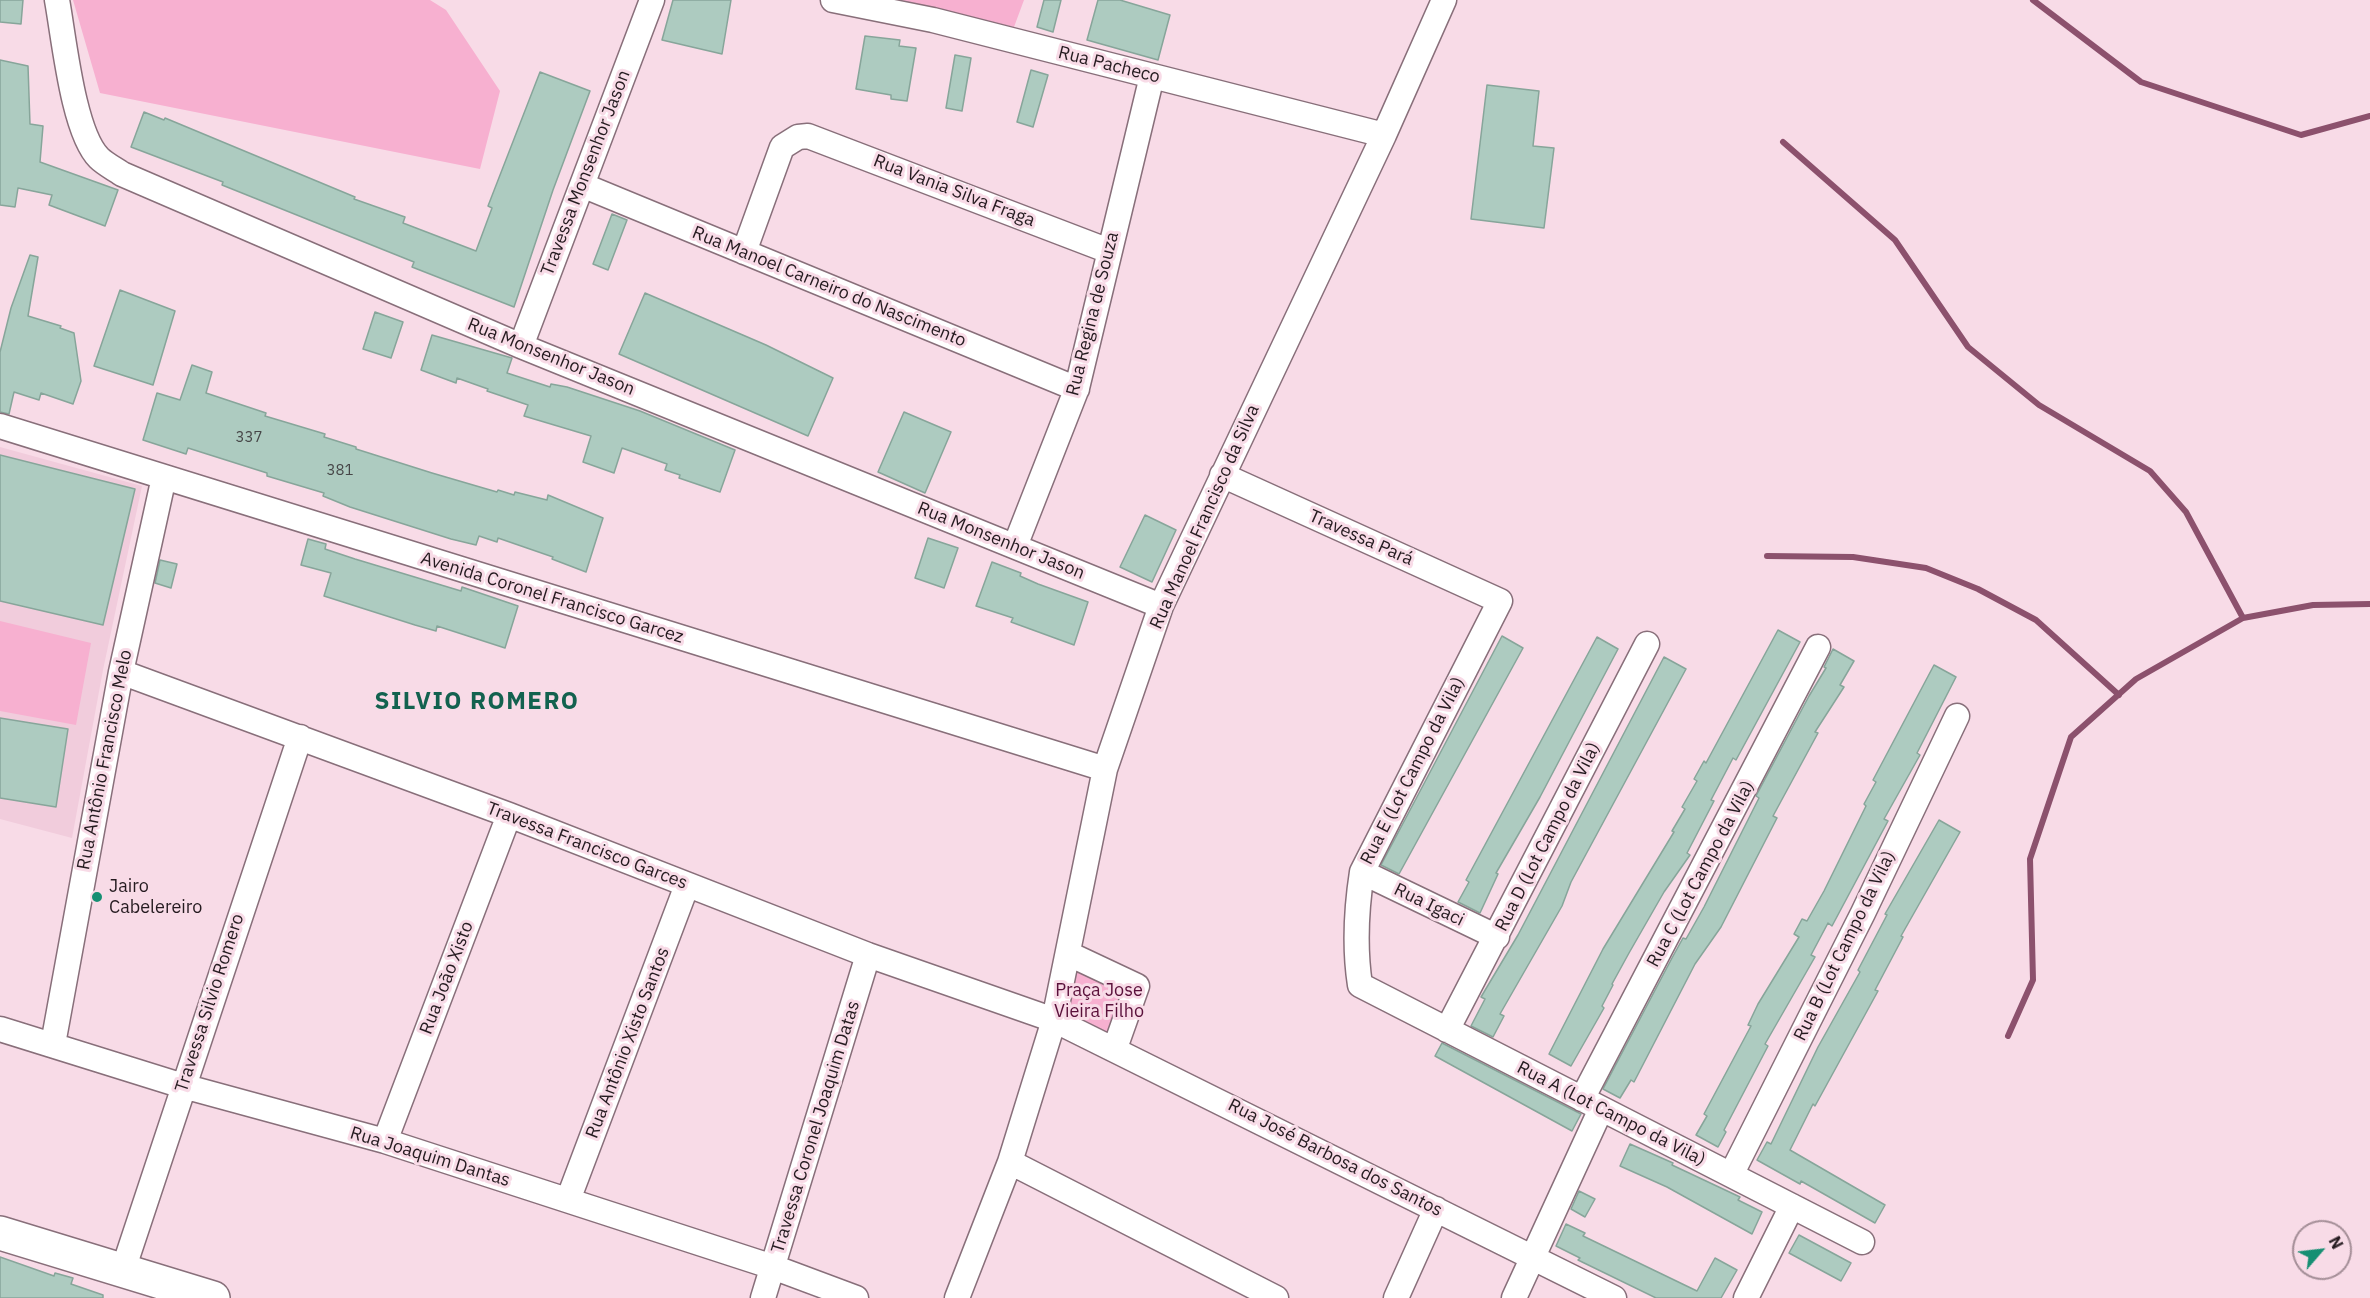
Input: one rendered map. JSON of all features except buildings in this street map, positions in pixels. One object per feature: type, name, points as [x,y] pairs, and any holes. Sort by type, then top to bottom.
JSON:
[{"type":"main road","points":[[0,1233],[213,1298]]},
{"type":"street","name":"Rua Monsenhor Jason","points":[[57,0],[72,87],[83,131],[98,157],[122,174],[521,346],[1161,606]]},
{"type":"street","name":"Travessa Monsenhor Jason","points":[[521,346],[652,0]]},
{"type":"street","name":"Rua Pacheco","points":[[833,0],[933,20],[1384,135]]},
{"type":"street","name":"Rua Manoel Francisco da Silva","points":[[957,1298],[1010,1162],[1054,1020],[1070,954],[1104,769],[1161,606],[1384,135],[1444,0]]},
{"type":"street","name":"Rua Regina de Souza","points":[[1015,546],[1077,389],[1152,75]]},
{"type":"street","name":"Rua Vania Silva Fraga","points":[[744,252],[782,147],[798,137],[808,136],[1109,251]]},
{"type":"street","name":"Rua Manoel Carneiro do Nascimento","points":[[582,185],[1077,389]]},
{"type":"street","name":"Avenida Coronel Francisco Garcez","points":[[0,426],[1104,769]]},
{"type":"street","name":"Travessa Pará","points":[[1222,475],[1500,601]]},
{"type":"street","name":"Rua Antônio Francisco Melo","points":[[53,1044],[121,672],[164,477]]},
{"type":"street","name":"Rua E (Lot Campo da Vila)","points":[[1360,985],[1356,960],[1355,914],[1362,872],[1500,601]]},
{"type":"street","name":"Rua D (Lot Campo da Vila)","points":[[1447,1030],[1497,938],[1647,644]]},
{"type":"street","name":"Rua C (Lot Campo da Vila)","points":[[1514,1298],[1533,1257],[1592,1104],[1818,647]]},
{"type":"street","name":"Travessa Francisco Garces","points":[[121,672],[509,815],[868,955],[1054,1020]]},
{"type":"street","name":"Rua B (Lot Campo da Vila)","points":[[1731,1175],[1863,913],[1957,716]]},
{"type":"street","name":"Travessa Silvio Romero","points":[[123,1270],[300,737]]},
{"type":"street","name":"Rua João Xisto","points":[[386,1141],[509,815]]},
{"type":"street","name":"Rua Igaci","points":[[1362,872],[1497,938]]},
{"type":"street","name":"Rua Antônio Xisto Santos","points":[[568,1200],[687,885]]},
{"type":"street","points":[[1070,954],[1137,986],[1115,1048]]},
{"type":"street","name":"Travessa Coronel Joaquim Datas","points":[[763,1298],[868,955]]},
{"type":"street","name":"Rua A (Lot Campo da Vila)","points":[[1360,985],[1862,1242]]},
{"type":"street","name":"Rua José Barbosa dos Santos","points":[[1054,1020],[1115,1048],[1614,1298]]},
{"type":"street","name":"Rua Joaquim Dantas","points":[[0,1029],[183,1086],[386,1141],[773,1267],[856,1298]]},
{"type":"street","points":[[1010,1162],[1276,1298]]},
{"type":"street","points":[[1746,1298],[1792,1206]]},
{"type":"street","points":[[1396,1298],[1436,1209]]},
{"type":"shaded area","points":[[0,447],[142,486],[103,670],[72,838],[0,819]]},
{"type":"green space","points":[[73,0],[430,0],[446,10],[500,91],[480,169],[100,93]]},
{"type":"green space","points":[[900,0],[1024,0],[1014,27]]},
{"type":"green space","points":[[0,621],[91,643],[76,725],[0,711]]},
{"type":"green space","name":"Praça Jose Vieira Filho","points":[[1079,963],[1130,989],[1114,1037],[1065,1012]]},
{"type":"waterway","points":[[2033,0],[2141,82],[2301,135],[2370,116]]},
{"type":"waterway","points":[[1783,142],[1895,240],[1968,347],[2039,405],[2150,471],[2186,512],[2243,618]]},
{"type":"waterway","points":[[1767,556],[1853,557],[1926,568],[1978,589],[2036,620],[2119,695]]},
{"type":"waterway","points":[[2008,1036],[2033,980],[2030,859],[2071,737],[2136,679],[2243,618],[2313,605],[2370,604]]},
{"type":"place","name":"Jairo Cabelereiro","points":[[97,897]]},
{"type":"district","name":"SILVIO ROMERO","points":[[477,702]]}]
